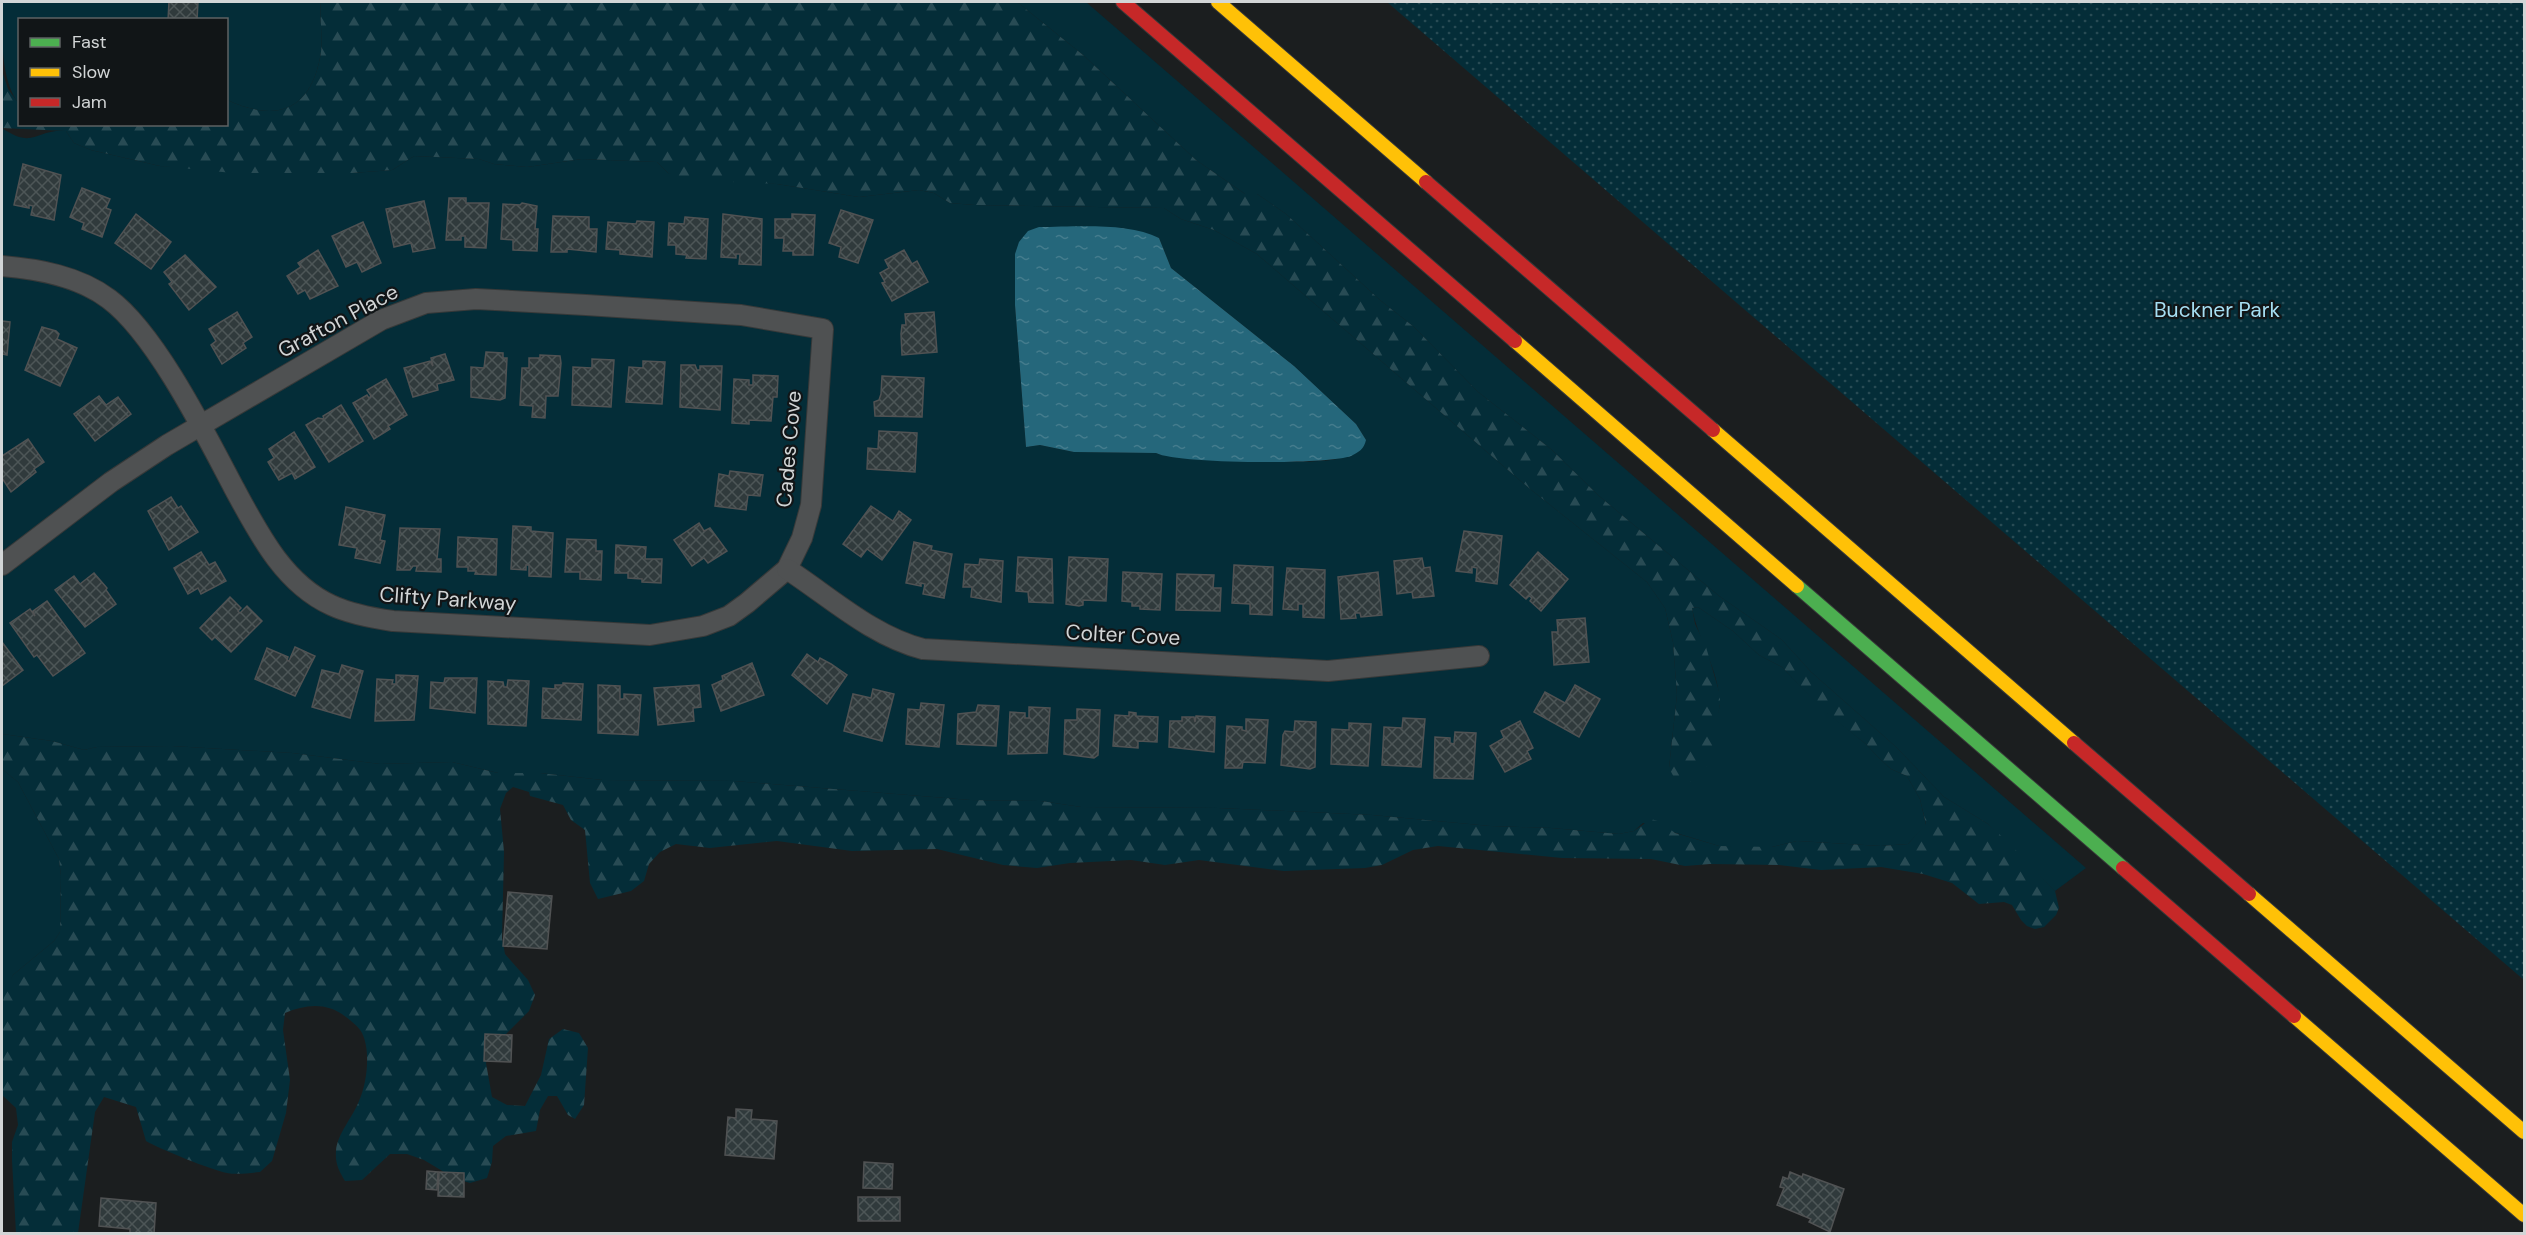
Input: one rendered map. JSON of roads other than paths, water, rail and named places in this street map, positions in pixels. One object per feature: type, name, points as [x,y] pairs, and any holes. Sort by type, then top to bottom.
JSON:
[{"type":"highway","points":[[1123,2],[2524,1215]]},
{"type":"highway","points":[[1218,2],[2524,1132]]},
{"type":"street","name":"Clifty Parkway","points":[[2,266],[57,275],[79,283],[109,299],[156,352],[278,562],[308,590],[331,605],[370,617],[650,635],[676,633],[703,626],[729,615],[758,597],[787,569]]},
{"type":"street","name":"Grafton Place","points":[[2,565],[111,482],[199,426],[381,320],[403,310],[446,300],[476,299],[741,315],[823,329]]},
{"type":"street","name":"Cades Cove","points":[[787,569],[802,538],[811,505],[823,329]]},
{"type":"street","name":"Colter Cove","points":[[787,569],[882,632],[904,644],[923,649],[1328,671],[1479,656]]},
{"type":"water","points":[[1039,227],[1117,227],[1159,238],[1171,268],[1294,366],[1356,424],[1366,440],[1362,448],[1351,456],[1337,459],[1253,462],[1169,457],[1156,453],[1074,452],[1040,445],[1026,447],[1015,305],[1015,254],[1019,242],[1028,231]]},
{"type":"park label","name":"Buckner Park","points":[[2217,310]]}]
